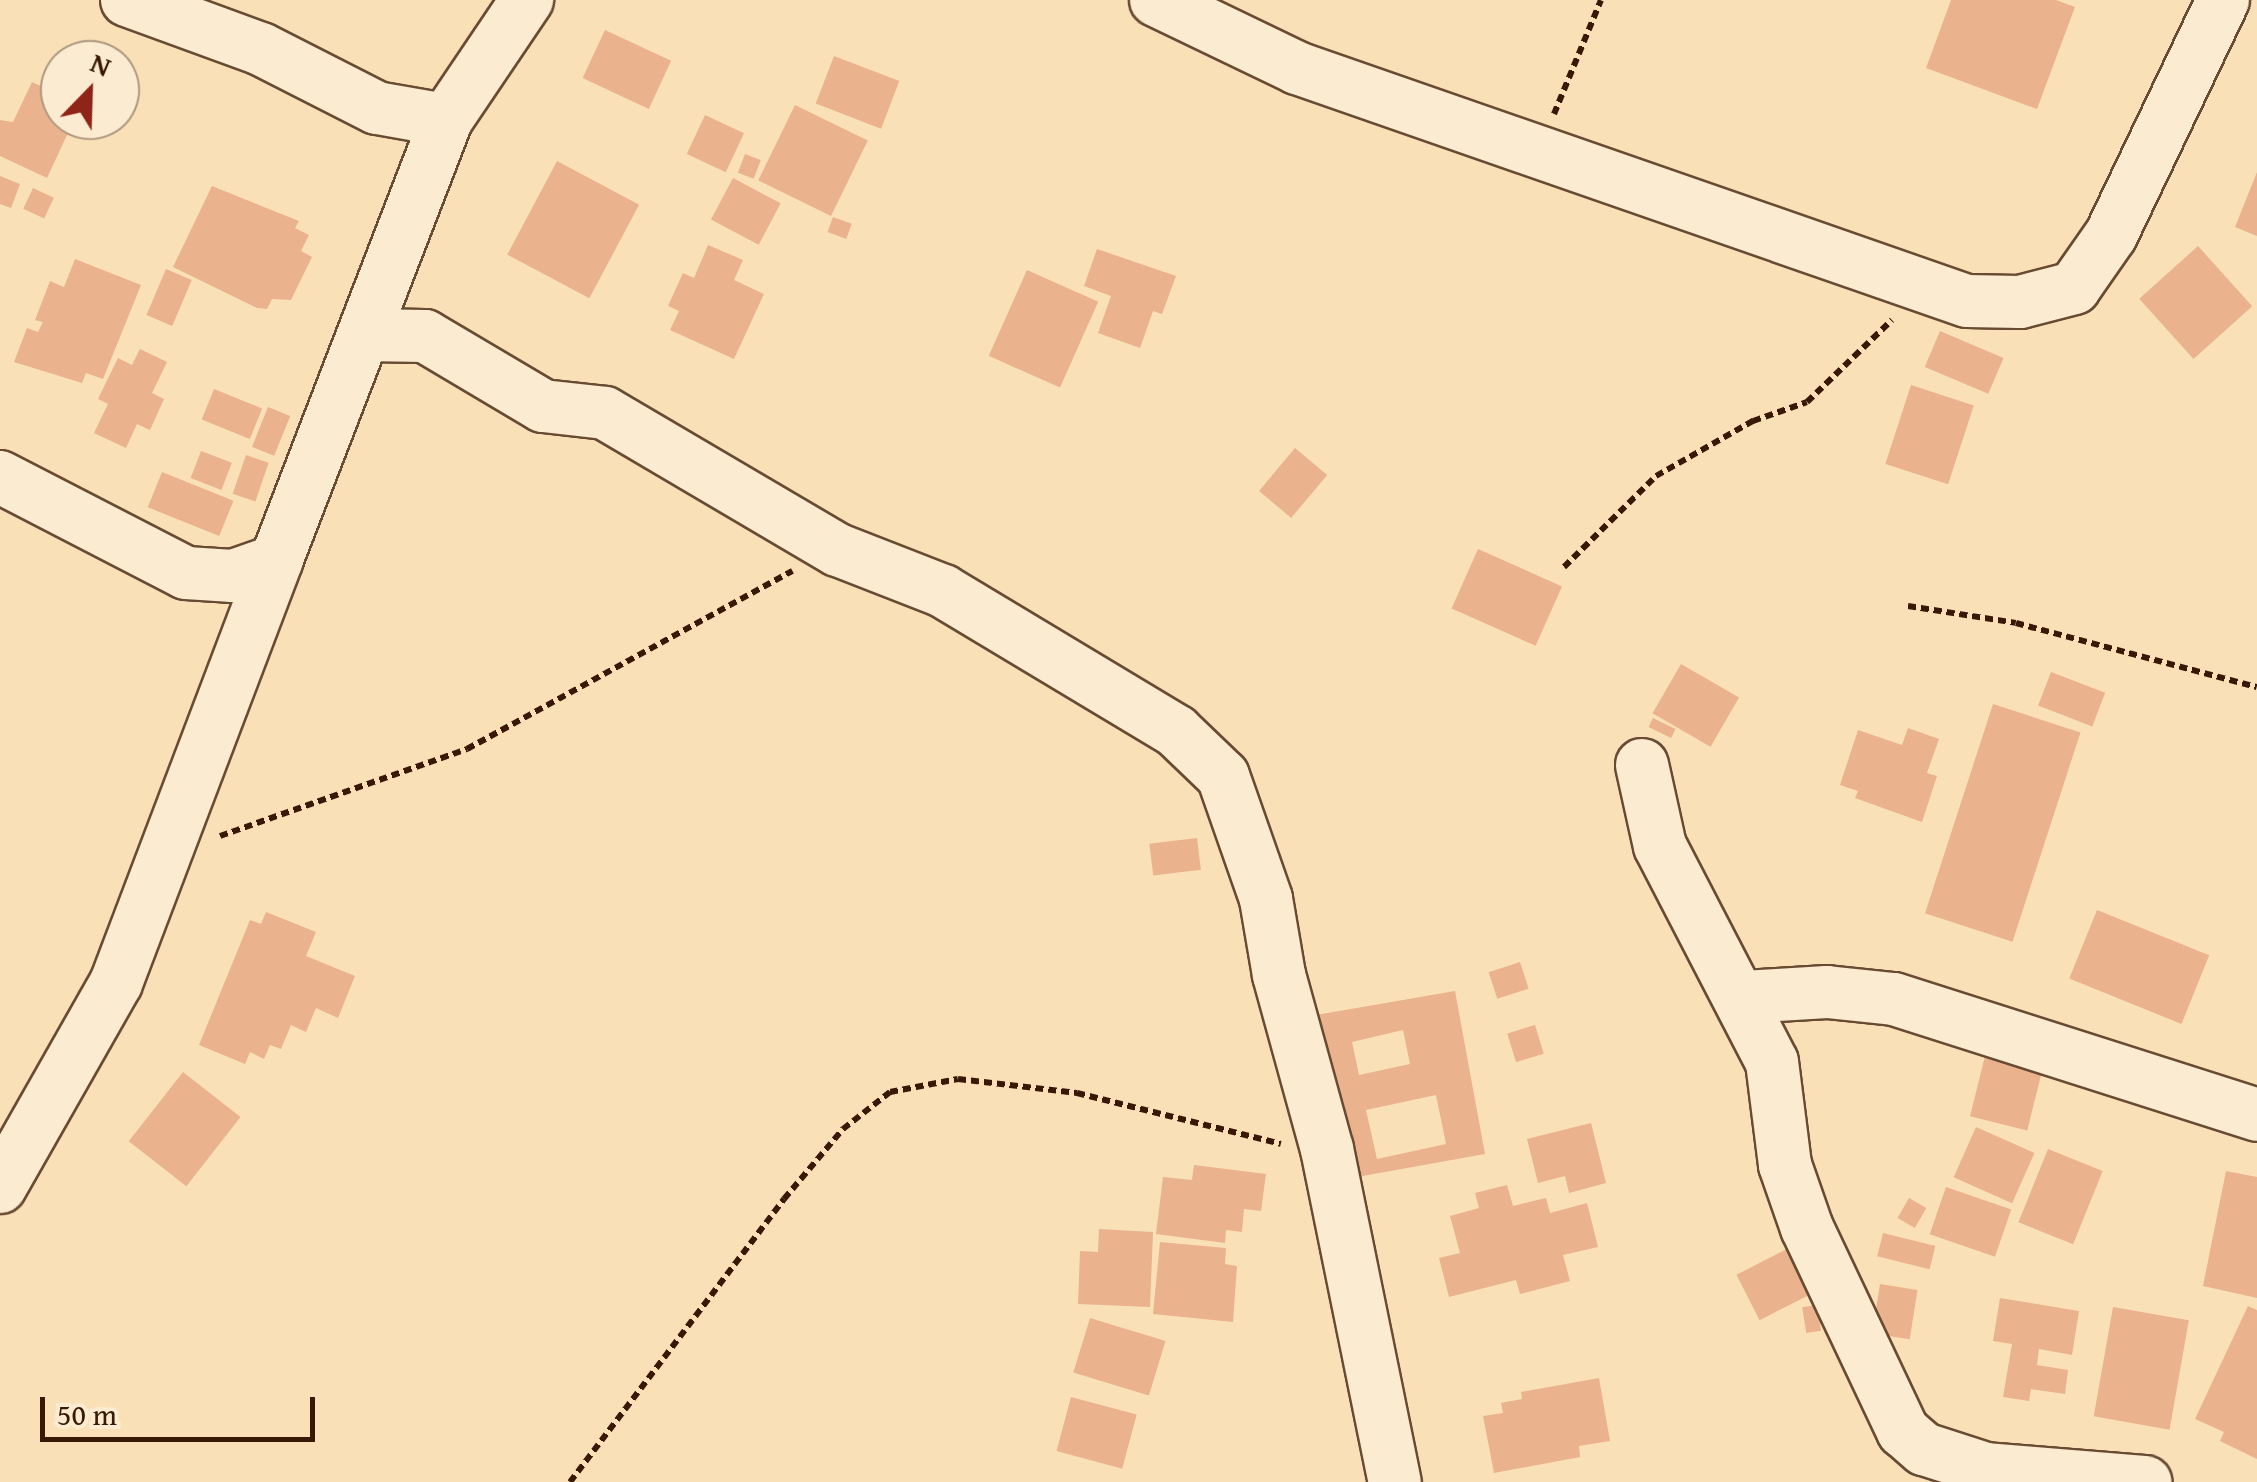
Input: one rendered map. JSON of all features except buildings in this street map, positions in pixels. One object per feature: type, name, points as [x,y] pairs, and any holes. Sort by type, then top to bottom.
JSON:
[{"type":"street","points":[[128,0],[261,49],[376,108],[446,120]]},
{"type":"street","points":[[0,1187],[116,983],[276,560],[396,260],[446,120],[527,0]]},
{"type":"street","points":[[1156,0],[1297,68],[1967,300],[2020,302],[2074,288],[2112,235],[2223,0]]},
{"type":"street","points":[[396,260],[426,336]]},
{"type":"street","points":[[365,335],[426,336],[543,406],[604,412],[838,550],[944,592],[1176,731],[1223,776],[1266,899],[1279,975],[1327,1149],[1395,1482]]},
{"type":"street","points":[[0,477],[186,573],[234,576],[276,560]]},
{"type":"street","points":[[1642,766],[1660,846],[1744,997],[1772,1062],[1786,1166],[1807,1228],[1903,1430],[1924,1449],[1986,1469],[2145,1482]]},
{"type":"street","points":[[1744,997],[1827,992],[1894,999],[2252,1101]]},
{"type":"path","points":[[1538,152],[1601,0]]},
{"type":"path","points":[[1564,567],[1656,476],[1753,421],[1807,402],[1930,286]]},
{"type":"path","points":[[162,860],[253,822],[467,749],[838,550]]},
{"type":"path","points":[[1908,606],[2016,623],[2257,687]]},
{"type":"path","points":[[584,1482],[572,1479],[784,1199],[843,1129],[890,1092],[958,1079],[1060,1091],[1246,1140],[1327,1149]]}]
